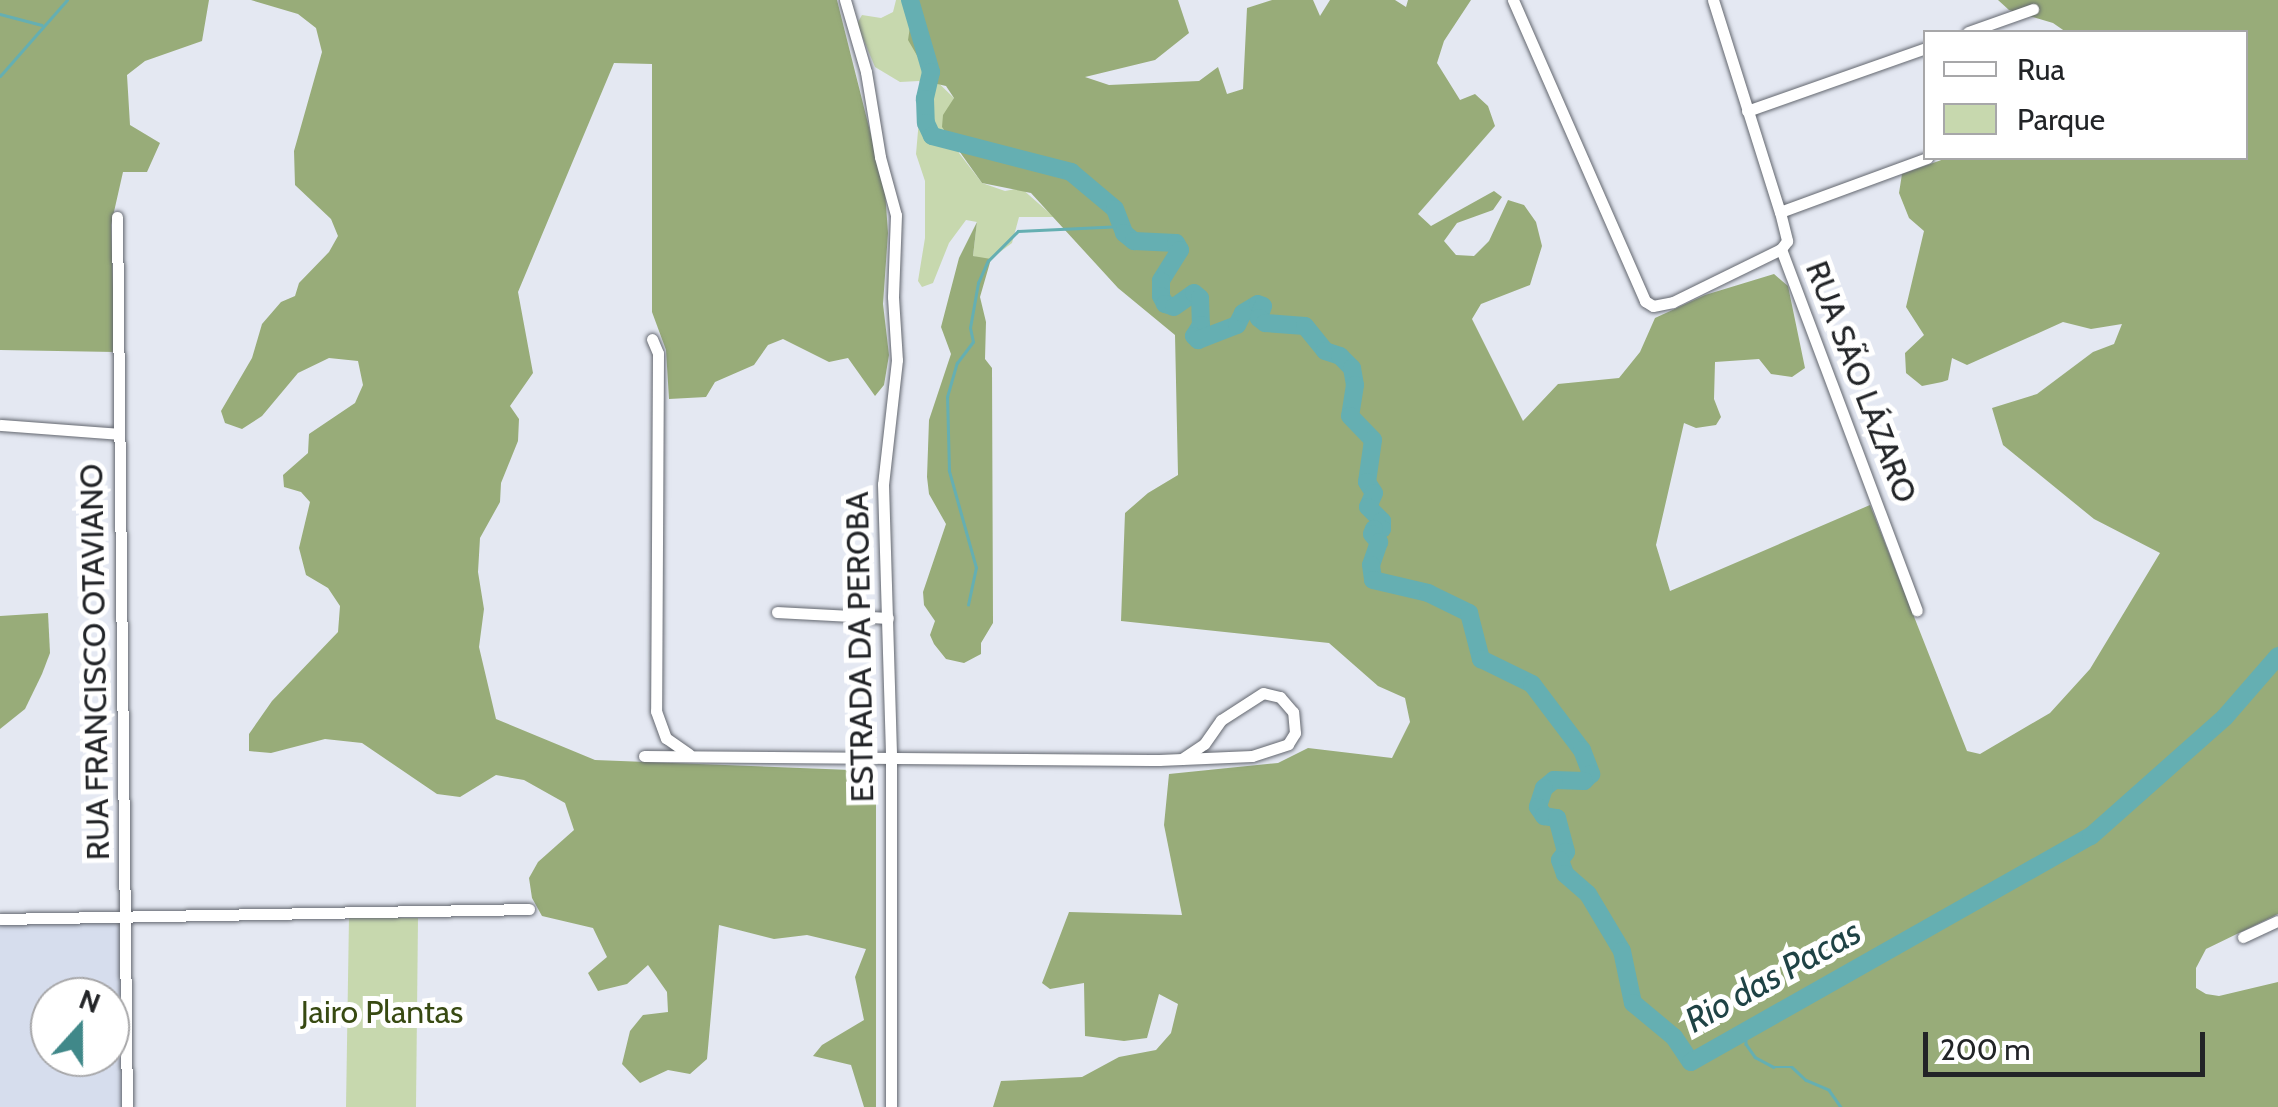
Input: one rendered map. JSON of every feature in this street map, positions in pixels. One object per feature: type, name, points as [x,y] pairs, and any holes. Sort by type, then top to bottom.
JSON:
[{"type":"street","name":"ESTRADA DA PEROBA","points":[[845,0],[866,72],[880,157],[892,187],[896,214],[893,308],[897,360],[883,484],[888,618],[892,1107]]},
{"type":"street","points":[[1513,0],[1645,301],[1653,306],[1673,302],[1781,249]]},
{"type":"street","name":"RUA SÃO LÁZARO","points":[[1714,0],[1780,212],[1786,241],[1781,249],[1915,608]]},
{"type":"street","points":[[1974,30],[2032,10]]},
{"type":"street","points":[[1747,111],[1923,49]]},
{"type":"street","points":[[1780,212],[1923,159]]},
{"type":"street","name":"RUA FRANCISCO OTAVIANO","points":[[117,217],[127,1107]]},
{"type":"street","points":[[652,339],[658,353],[656,711],[666,738],[690,755]]},
{"type":"street","points":[[0,425],[119,434]]},
{"type":"street","points":[[778,612],[888,618]]},
{"type":"street","points":[[644,756],[1182,759],[1272,752],[1288,744],[1295,733],[1294,712],[1280,697],[1263,694],[1221,720],[1204,744],[1182,759]]},
{"type":"street","points":[[0,919],[529,909]]},
{"type":"street","points":[[2243,937],[2278,921]]},
{"type":"shaded area","points":[[121,921],[121,977],[30,977],[30,1077],[122,1077],[122,1107],[0,1107],[0,924]]},
{"type":"green space","points":[[0,0],[209,0],[202,41],[145,61],[127,75],[130,125],[160,143],[147,172],[123,172],[111,225],[115,352],[0,350]]},
{"type":"green space","points":[[251,0],[837,0],[885,191],[888,233],[883,304],[889,355],[884,385],[875,396],[848,358],[829,362],[783,339],[768,345],[754,365],[715,382],[706,397],[669,399],[666,350],[652,312],[652,64],[614,63],[518,292],[533,373],[510,406],[519,419],[518,441],[501,483],[500,502],[480,538],[478,572],[484,609],[479,647],[496,719],[595,760],[876,771],[876,1107],[864,1107],[851,1065],[813,1056],[822,1045],[864,1020],[855,977],[866,949],[807,935],[774,939],[719,925],[707,1059],[690,1074],[668,1070],[640,1083],[622,1064],[630,1031],[643,1015],[668,1012],[667,992],[648,965],[627,984],[598,991],[588,973],[607,957],[593,928],[542,916],[532,898],[529,878],[538,862],[574,830],[565,803],[524,780],[496,775],[460,797],[437,794],[362,743],[325,739],[271,753],[249,751],[249,734],[272,701],[338,632],[340,606],[328,588],[306,575],[299,548],[310,502],[301,492],[284,487],[283,475],[308,453],[309,434],[355,403],[363,385],[358,361],[329,358],[298,373],[262,416],[242,429],[225,423],[221,411],[252,358],[262,324],[281,302],[295,296],[299,283],[329,252],[338,236],[331,219],[295,185],[294,151],[322,52],[316,28],[298,14]]},
{"type":"green space","points":[[896,0],[914,0],[910,14],[919,57],[925,70],[954,98],[950,109],[959,153],[982,183],[1005,191],[1021,188],[1054,217],[1019,217],[1012,243],[988,261],[973,256],[977,222],[966,220],[949,243],[933,283],[922,287],[918,281],[925,238],[925,181],[916,154],[922,85],[919,81],[900,82],[875,67],[857,24],[862,15],[881,18],[893,12]]},
{"type":"green space","points":[[914,0],[1178,0],[1189,33],[1155,60],[1085,77],[1109,85],[1199,81],[1218,67],[1227,94],[1243,89],[1247,8],[1272,0],[1313,0],[1320,16],[1330,0],[1395,0],[1406,7],[1408,0],[1471,0],[1444,41],[1437,63],[1460,100],[1475,94],[1488,106],[1495,126],[1418,214],[1431,226],[1494,191],[1502,197],[1493,210],[1457,223],[1444,241],[1456,255],[1474,256],[1489,241],[1508,200],[1524,205],[1536,222],[1542,246],[1530,285],[1481,304],[1472,319],[1523,421],[1558,384],[1619,378],[1640,352],[1655,318],[1705,295],[1774,274],[1788,286],[1805,368],[1792,377],[1771,374],[1759,359],[1715,362],[1714,399],[1721,417],[1716,425],[1696,428],[1684,423],[1656,545],[1670,591],[1870,505],[1967,751],[1980,754],[2050,713],[2090,669],[2160,553],[2094,519],[2003,445],[1992,408],[2037,394],[2093,352],[2114,344],[2122,324],[2091,329],[2063,322],[1967,365],[1952,358],[1948,380],[1942,382],[1922,386],[1906,373],[1905,353],[1924,335],[1906,307],[1924,231],[1909,218],[1899,193],[1902,174],[1941,160],[2248,160],[2248,30],[2063,30],[2053,23],[2009,10],[1998,0],[2278,0],[2278,914],[2206,949],[2196,968],[2196,988],[2219,996],[2278,982],[2278,1107],[993,1107],[1001,1081],[1082,1077],[1119,1057],[1156,1050],[1171,1033],[1178,1004],[1159,994],[1147,1038],[1124,1041],[1085,1036],[1084,983],[1050,989],[1042,983],[1069,912],[1182,915],[1164,825],[1169,774],[1278,763],[1308,748],[1392,758],[1410,722],[1405,698],[1378,686],[1329,643],[1121,621],[1125,513],[1178,475],[1175,335],[1118,288],[1031,193],[982,183],[942,127],[943,115],[954,98],[946,86],[933,83],[908,40]]},
{"type":"green space","points":[[977,222],[973,256],[991,259],[980,297],[986,322],[985,359],[992,368],[993,623],[981,643],[981,654],[964,663],[946,659],[934,644],[930,635],[935,621],[924,605],[923,592],[946,524],[929,494],[927,477],[929,420],[951,354],[941,327],[959,258]]},
{"type":"green space","points":[[48,613],[50,653],[42,674],[25,709],[0,729],[0,616]]},
{"type":"green space","name":"Jairo Plantas","points":[[349,917],[418,918],[416,1107],[346,1107]]},
{"type":"waterway","points":[[0,76],[67,0]]},
{"type":"waterway","name":"Rio das Pacas","points":[[910,0],[931,72],[925,99],[926,123],[932,136],[1071,172],[1115,209],[1124,233],[1134,241],[1176,243],[1180,250],[1161,281],[1161,296],[1165,304],[1174,307],[1194,293],[1200,298],[1201,325],[1194,336],[1198,340],[1237,325],[1243,313],[1258,304],[1263,306],[1259,318],[1265,323],[1305,326],[1325,351],[1340,356],[1352,368],[1355,385],[1350,416],[1373,440],[1367,482],[1374,493],[1368,507],[1382,521],[1382,529],[1374,529],[1372,534],[1379,542],[1371,565],[1373,580],[1428,593],[1469,613],[1481,659],[1532,684],[1582,750],[1591,774],[1584,781],[1554,780],[1544,788],[1538,807],[1544,816],[1557,818],[1566,852],[1560,860],[1565,874],[1588,894],[1622,951],[1633,1003],[1674,1037],[1691,1062],[2091,836],[2225,717],[2278,656]]},
{"type":"waterway","points":[[0,14],[42,25]]},
{"type":"waterway","points":[[968,605],[976,568],[949,471],[947,397],[957,363],[973,342],[970,328],[978,283],[988,261],[1018,231],[1123,226]]},
{"type":"waterway","points":[[1746,1027],[1746,1044],[1755,1057],[1774,1067],[1792,1067],[1806,1080],[1829,1090],[1841,1107]]}]
